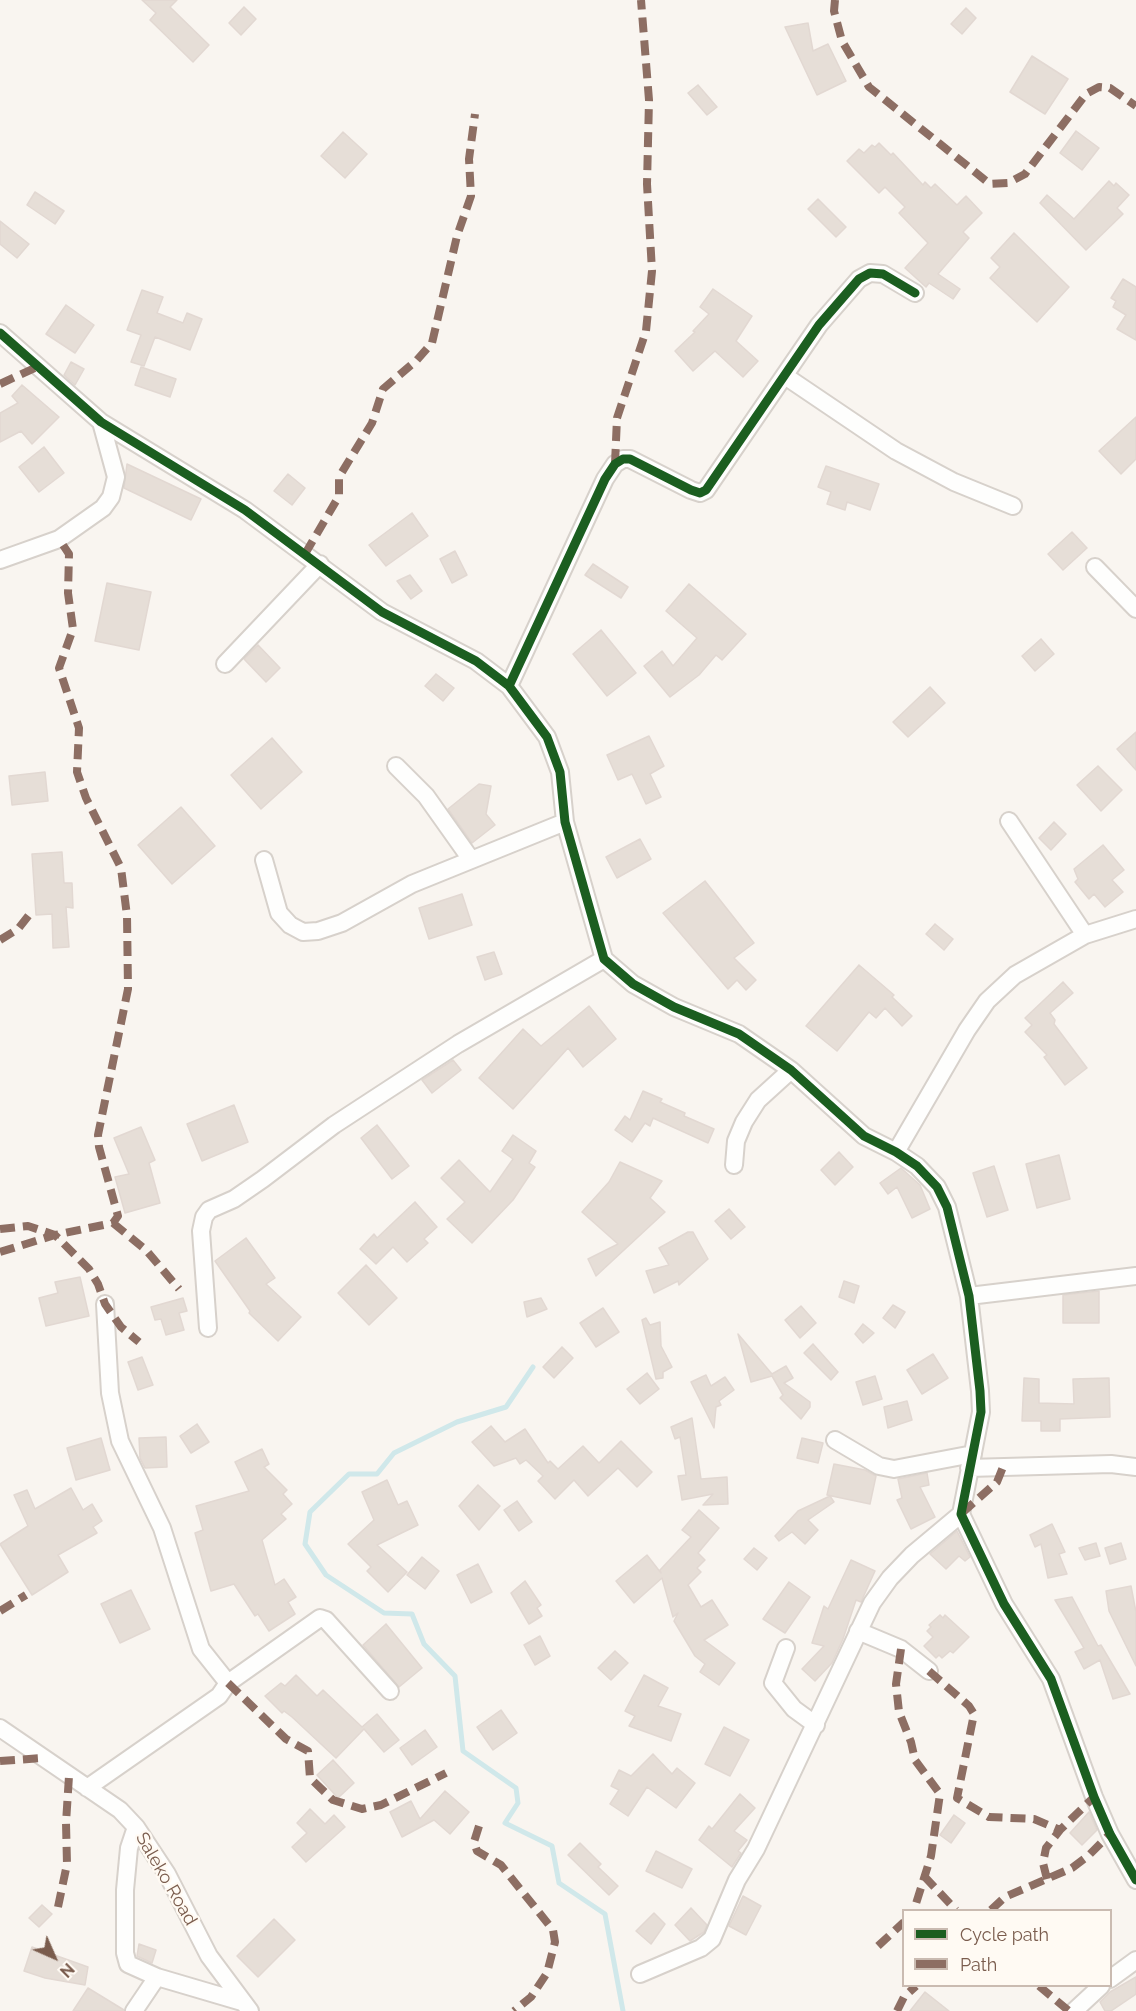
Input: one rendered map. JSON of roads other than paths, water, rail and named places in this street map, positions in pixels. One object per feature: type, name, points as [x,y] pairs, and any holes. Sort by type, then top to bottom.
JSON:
[{"type":"street","points":[[509,686],[605,479],[615,464],[623,459],[630,459],[691,490],[700,493],[706,490],[819,324],[859,279],[870,273],[883,274],[915,293]]},
{"type":"street","points":[[0,333],[101,422],[245,510],[382,612],[476,661],[509,686],[547,737],[560,772],[565,822],[604,959],[633,984],[674,1007],[739,1034],[791,1070],[864,1136],[897,1152],[916,1166],[937,1187],[947,1208],[969,1296],[981,1412],[961,1514],[1005,1604],[1052,1679],[1094,1797],[1110,1834],[1136,1880]]},
{"type":"street","points":[[785,376],[896,451],[954,482],[1013,506]]},
{"type":"street","points":[[0,560],[59,539],[107,502],[116,477],[101,422]]},
{"type":"street","points":[[225,664],[320,564]]},
{"type":"street","points":[[1095,567],[1136,609]]},
{"type":"street","points":[[396,766],[426,796],[470,858]]},
{"type":"street","points":[[1009,820],[1085,935]]},
{"type":"street","points":[[264,860],[279,913],[290,926],[303,932],[342,923],[412,884],[470,858],[565,822]]},
{"type":"street","points":[[897,1152],[967,1030],[987,1001],[1015,975],[1085,935],[1136,920]]},
{"type":"street","points":[[208,1328],[201,1231],[204,1217],[209,1210],[234,1199],[334,1125],[458,1044],[604,959]]},
{"type":"street","points":[[735,1165],[736,1141],[744,1122],[758,1100],[791,1070]]},
{"type":"street","points":[[969,1296],[1136,1276]]},
{"type":"street","points":[[105,1304],[110,1393],[120,1441],[162,1528],[198,1642],[215,1669],[228,1683]]},
{"type":"street","points":[[835,1440],[879,1466],[894,1469],[971,1461],[1111,1464],[1136,1467]]},
{"type":"street","points":[[640,1974],[701,1948],[712,1939],[736,1880],[756,1849],[872,1603],[890,1578],[928,1540],[961,1514]]},
{"type":"street","points":[[87,1788],[219,1696],[228,1683],[320,1618],[326,1620],[390,1691]]},
{"type":"street","points":[[858,1631],[901,1649],[929,1671]]},
{"type":"street","points":[[786,1648],[773,1683],[794,1709],[816,1725]]},
{"type":"street","name":"Saleko Road","points":[[0,1728],[120,1810],[136,1827],[167,1874],[209,1956],[246,2007]]},
{"type":"street","points":[[136,1827],[126,1868],[124,1953],[133,1968],[246,2007]]},
{"type":"street","points":[[1112,1977],[1136,1960]]},
{"type":"street","points":[[134,2011],[157,1977]]},
{"type":"street","points":[[1074,2011],[1100,1987]]},
{"type":"waterway","points":[[533,1367],[506,1407],[457,1422],[394,1453],[377,1474],[349,1474],[310,1512],[305,1544],[326,1575],[384,1613],[412,1614],[424,1644],[455,1676],[463,1751],[516,1788],[518,1803],[505,1823],[552,1846],[559,1883],[605,1914],[623,2011]]}]
